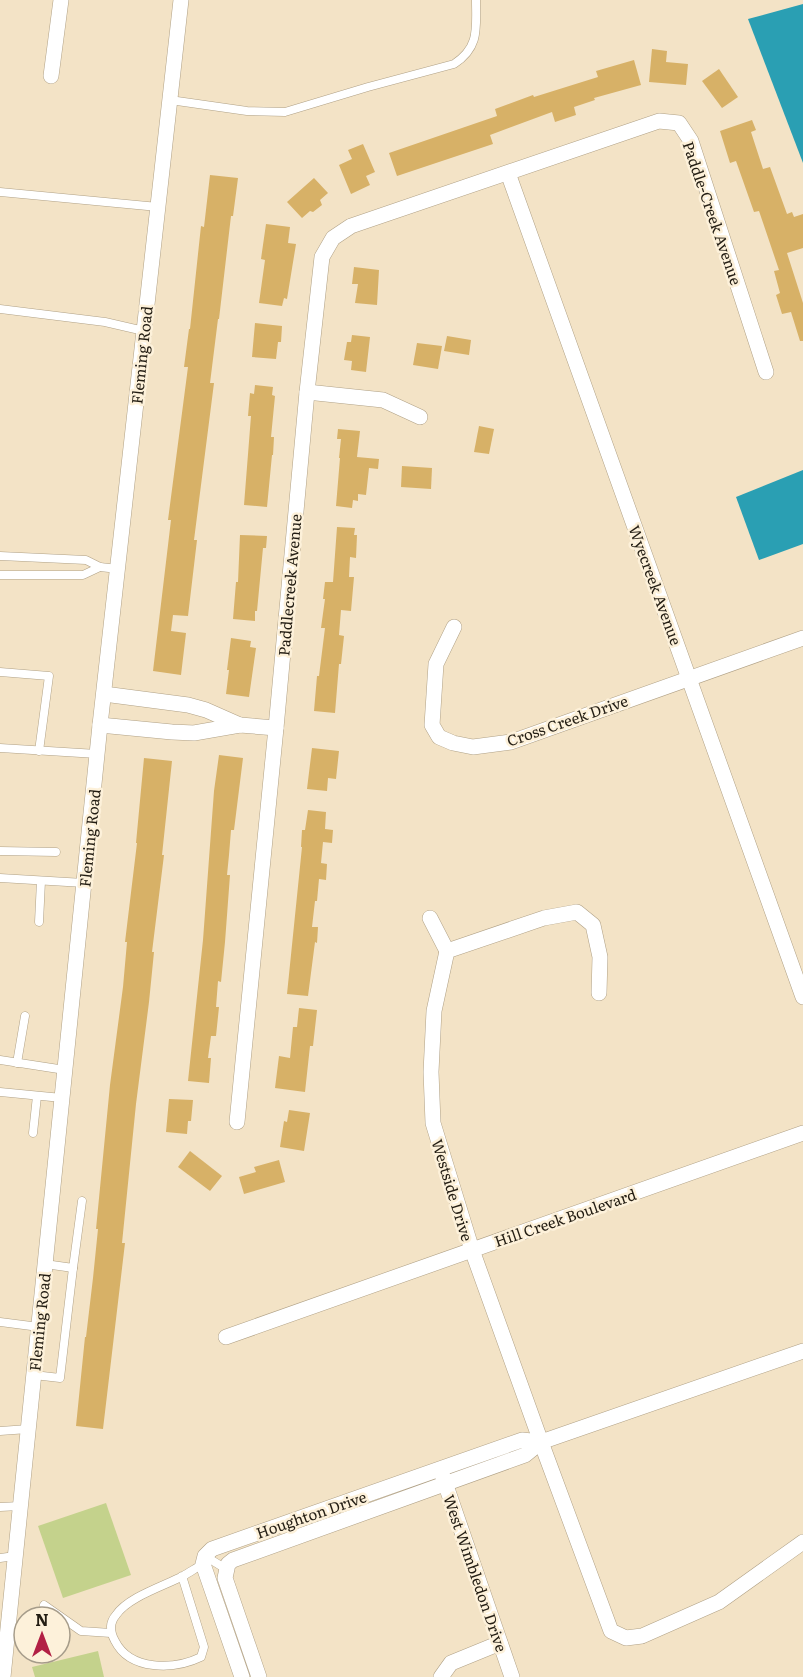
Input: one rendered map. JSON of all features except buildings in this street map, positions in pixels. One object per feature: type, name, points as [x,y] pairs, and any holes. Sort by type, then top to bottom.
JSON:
[{"type":"street","points":[[51,76],[61,0]]},
{"type":"street","name":"Fleming Road","points":[[2,1669],[8,1557],[20,1506],[100,725],[181,0]]},
{"type":"street","name":"Paddle-Creek Avenue","points":[[508,173],[659,121],[679,123],[691,141],[766,372]]},
{"type":"street","name":"Paddlecreek Avenue","points":[[237,1122],[322,257],[333,238],[351,226],[508,173]]},
{"type":"street","name":"Wyecreek Avenue","points":[[508,173],[803,997]]},
{"type":"street","points":[[307,392],[383,400],[420,417]]},
{"type":"street","name":"Cross Creek Drive","points":[[454,627],[436,664],[432,725],[439,737],[453,743],[473,747],[511,742],[803,638]]},
{"type":"street","points":[[104,694],[188,705],[240,725]]},
{"type":"street","points":[[100,725],[194,733],[240,725],[276,728]]},
{"type":"street","points":[[430,918],[447,951],[544,918],[577,912],[593,926],[600,957],[599,993]]},
{"type":"street","name":"Westside Drive","points":[[447,951],[434,1011],[431,1072],[433,1123],[472,1250],[611,1631],[626,1638],[642,1636],[719,1602],[803,1542]]},
{"type":"street","name":"Hill Creek Boulevard","points":[[226,1337],[803,1133]]},
{"type":"street","name":"Houghton Drive","points":[[226,1569],[232,1560],[525,1455],[541,1442],[803,1351]]},
{"type":"street","name":"Houghton Drive","points":[[204,1560],[212,1549],[220,1545],[522,1440],[541,1442]]},
{"type":"street","name":"West Wimbledon Drive","points":[[440,1469],[512,1677]]},
{"type":"street","points":[[204,1560],[242,1677]]},
{"type":"street","points":[[226,1569],[225,1578],[255,1676]]},
{"type":"street","points":[[441,1677],[451,1663],[500,1643]]},
{"type":"lane","points":[[170,100],[248,111],[285,112],[454,64],[471,49],[476,36],[476,0]]},
{"type":"lane","points":[[0,192],[158,207]]},
{"type":"lane","points":[[0,309],[105,322],[144,331]]},
{"type":"lane","points":[[0,556],[86,560],[100,567],[118,569]]},
{"type":"lane","points":[[0,575],[83,575],[100,567]]},
{"type":"lane","points":[[0,672],[49,676],[39,751]]},
{"type":"lane","points":[[0,748],[97,754]]},
{"type":"lane","points":[[0,851],[56,852]]},
{"type":"lane","points":[[0,878],[84,883]]},
{"type":"lane","points":[[39,922],[41,881]]},
{"type":"lane","points":[[17,1063],[25,1017]]},
{"type":"lane","points":[[0,1060],[65,1070]]},
{"type":"lane","points":[[0,1092],[62,1098]]},
{"type":"lane","points":[[33,1133],[37,1096]]},
{"type":"lane","points":[[34,1375],[60,1378],[82,1201]]},
{"type":"lane","points":[[45,1264],[74,1268]]},
{"type":"lane","points":[[0,1322],[39,1327]]},
{"type":"lane","points":[[0,1431],[28,1429]]},
{"type":"lane","points":[[0,1507],[20,1506]]},
{"type":"lane","points":[[334,1506],[340,1521]]},
{"type":"lane","points":[[182,1576],[204,1647],[201,1657],[187,1664],[162,1666],[138,1662],[120,1651],[111,1633],[114,1617],[123,1606],[182,1576],[204,1560],[226,1569]]},
{"type":"lane","points":[[72,1625],[81,1631],[111,1633]]},
{"type":"green space","points":[[106,1503],[131,1575],[63,1598],[38,1526]]},
{"type":"green space","points":[[98,1651],[104,1677],[35,1677],[32,1667],[72,1665],[72,1657]]},
{"type":"water","points":[[803,4],[803,163],[748,19]]},
{"type":"water","points":[[803,470],[803,544],[759,560],[736,497]]}]
